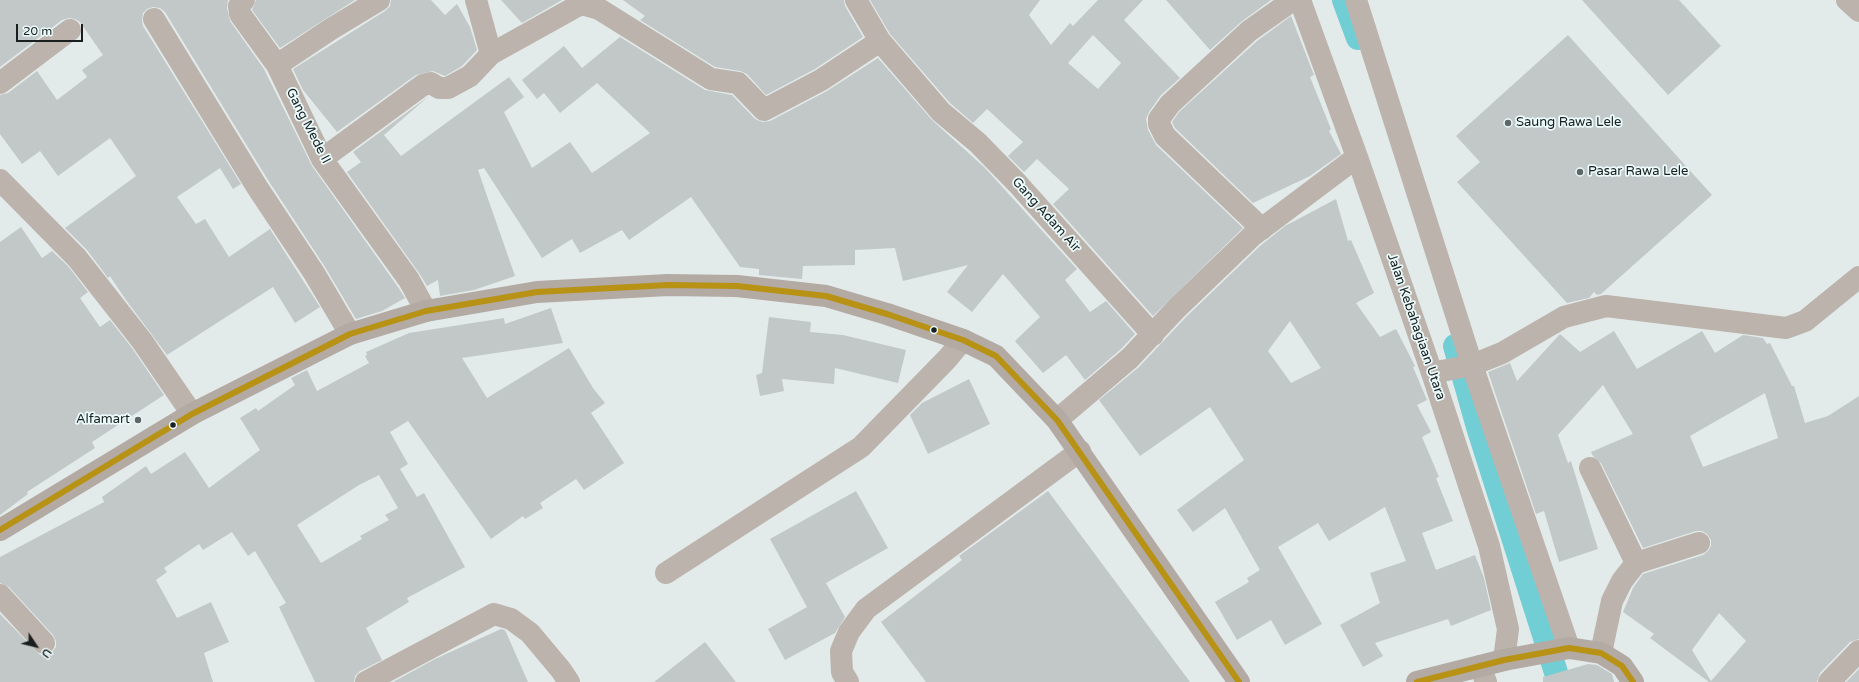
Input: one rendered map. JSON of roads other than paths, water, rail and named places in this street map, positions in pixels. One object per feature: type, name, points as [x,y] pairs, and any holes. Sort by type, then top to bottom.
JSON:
[{"type":"main road","points":[[0,530],[192,414],[350,334],[426,311],[537,292],[668,286],[737,286],[826,296],[887,314],[963,340],[996,356],[1057,420],[1080,451],[1239,682]]},
{"type":"main road","points":[[1417,682],[1483,674],[1506,660],[1567,648],[1601,652],[1622,666],[1633,682]]},
{"type":"street","name":"Gang Mede II","points":[[244,0],[239,6],[240,14],[277,65],[322,159],[409,280],[426,311]]},
{"type":"street","points":[[476,0],[491,54]]},
{"type":"street","name":"Gang Adam Air","points":[[856,0],[880,41],[941,112],[978,143],[1017,183],[1153,335]]},
{"type":"street","points":[[1262,229],[1165,136],[1159,124],[1159,119],[1170,104],[1249,31],[1293,0]]},
{"type":"street","name":"Jalan Kebahagiaan Utara","points":[[1300,0],[1435,372],[1489,546],[1508,629],[1506,660]]},
{"type":"street","points":[[1356,0],[1470,365],[1567,648]]},
{"type":"street","points":[[1848,0],[1859,11]]},
{"type":"street","points":[[277,65],[369,2]]},
{"type":"street","points":[[322,159],[423,85],[430,84],[439,88],[448,88],[470,76],[491,54],[581,4],[599,8],[711,79],[738,84],[764,110],[821,80],[880,41]]},
{"type":"street","points":[[154,19],[257,187],[314,273],[350,334]]},
{"type":"street","points":[[0,83],[70,30]]},
{"type":"street","points":[[1057,420],[1130,358],[1178,308],[1252,236],[1358,157]]},
{"type":"street","points":[[0,180],[77,258],[142,341],[192,414]]},
{"type":"street","points":[[1435,372],[1470,365],[1502,353],[1564,317],[1606,306],[1786,328],[1805,321],[1859,277]]},
{"type":"street","points":[[666,573],[861,447],[947,359],[963,340]]},
{"type":"street","points":[[848,682],[842,672],[841,651],[849,632],[866,609],[1080,451]]},
{"type":"street","points":[[1590,468],[1636,563]]},
{"type":"street","points":[[1601,652],[1612,601],[1622,581],[1636,563],[1699,543]]},
{"type":"street","points":[[0,595],[44,643]]},
{"type":"street","points":[[366,682],[494,614],[511,619],[530,633],[561,670],[569,682]]},
{"type":"street","points":[[1829,682],[1859,651]]},
{"type":"waterway","points":[[1344,0],[1358,38]]},
{"type":"waterway","points":[[1455,346],[1478,427],[1559,682]]},
{"type":"place","name":"Saung Rawa Lele","points":[[1508,123]]},
{"type":"place","name":"Pasar Rawa Lele","points":[[1580,172]]},
{"type":"place","name":"Alfamart","points":[[138,420]]}]
